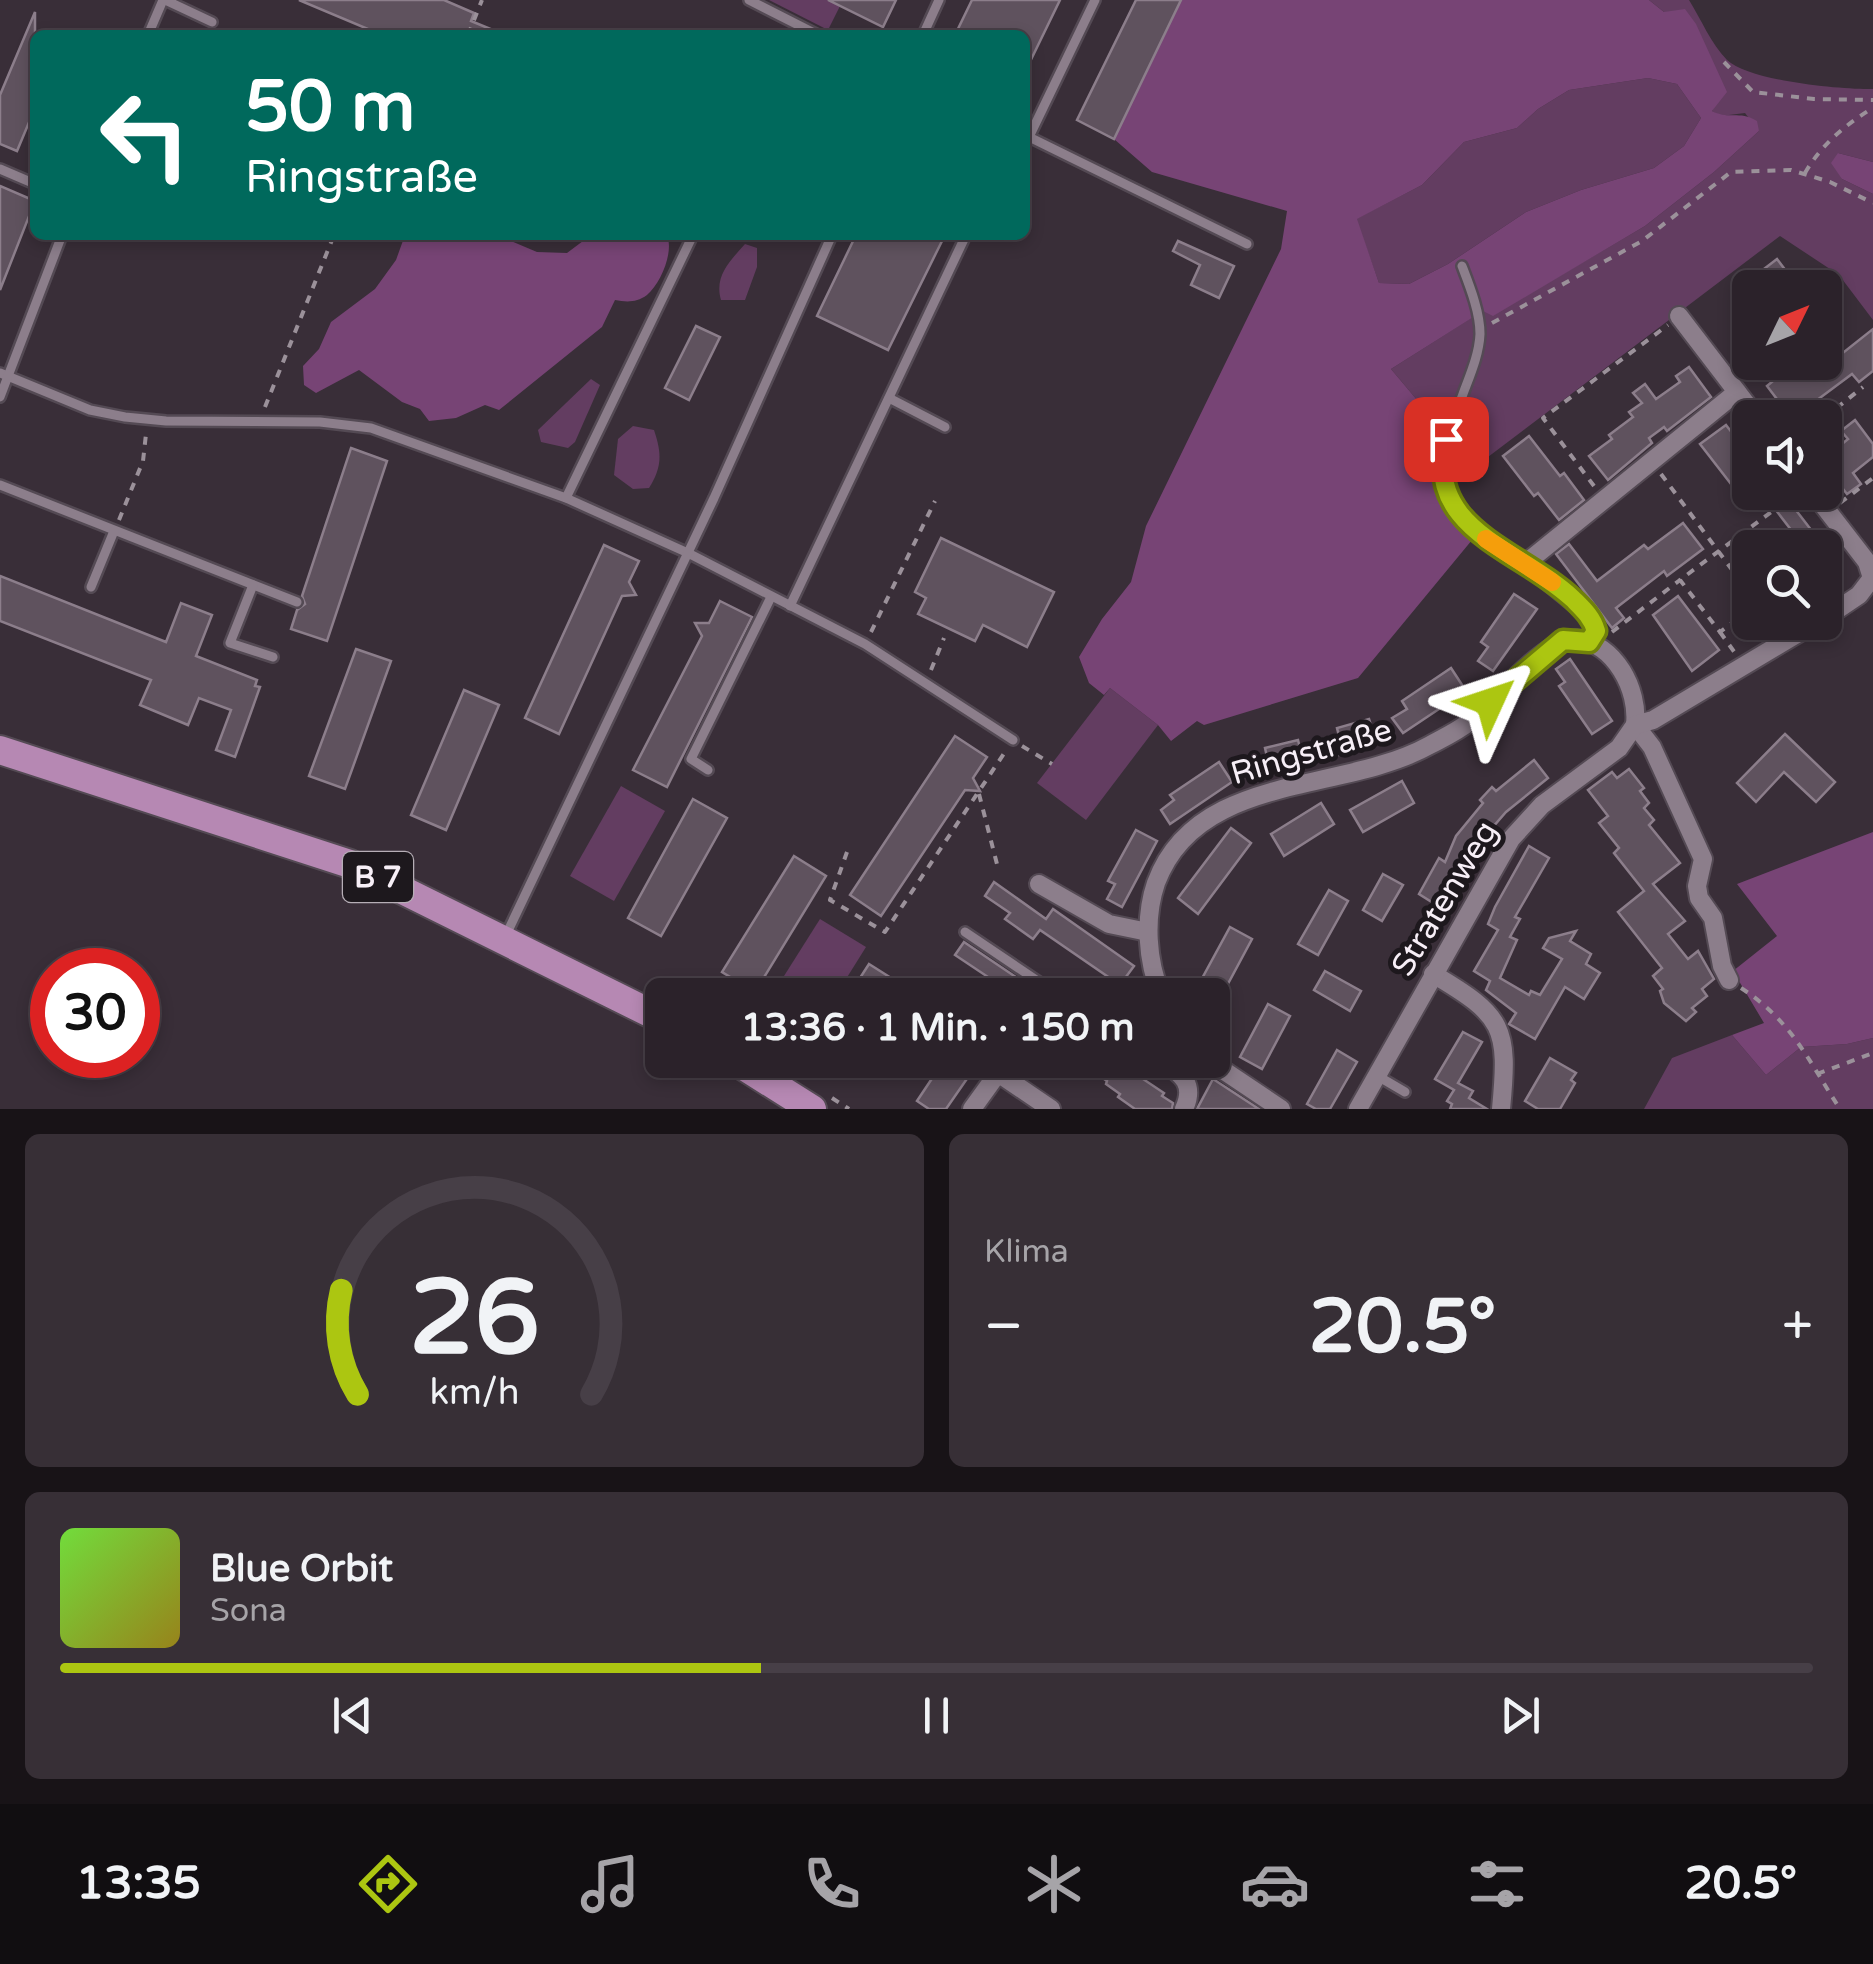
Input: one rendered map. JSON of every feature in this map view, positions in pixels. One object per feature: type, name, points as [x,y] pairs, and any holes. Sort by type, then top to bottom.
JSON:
[{"type":"main road","name":"B 7","points":[[0,750],[320,853],[504,938],[645,1010]]},
{"type":"main road","points":[[763,1078],[812,1109]]},
{"type":"street","points":[[1679,316],[1743,400]]},
{"type":"street","points":[[1729,980],[1722,966],[1713,918],[1699,898],[1702,860],[1652,747],[1635,725],[1629,686],[1618,664],[1595,645],[1596,631],[1586,612],[1526,563],[1737,392]]},
{"type":"street","points":[[1829,512],[1867,562],[1873,578],[1860,595],[1842,607]]},
{"type":"street","name":"Ringstraße","points":[[1157,978],[1148,932],[1152,897],[1163,865],[1200,820],[1244,801],[1375,768],[1425,748],[1466,724],[1563,640],[1595,645]]},
{"type":"street","name":"Stratenweg","points":[[1358,1109],[1520,828],[1554,796],[1619,748],[1635,725],[1654,720],[1787,640]]},
{"type":"street","points":[[1039,884],[1109,924],[1148,932]]},
{"type":"street","points":[[1433,974],[1476,1001],[1497,1027],[1506,1054],[1502,1109]]},
{"type":"street","points":[[1230,1075],[1281,1109]]},
{"type":"street","points":[[972,1109],[994,1078]]},
{"type":"street","points":[[1016,1078],[1051,1109]]},
{"type":"street","points":[[1184,1109],[1190,1091],[1185,1078]]},
{"type":"lane","points":[[150,30],[164,0],[212,22]]},
{"type":"lane","points":[[750,0],[808,30]]},
{"type":"lane","points":[[925,30],[940,0]]},
{"type":"lane","points":[[1030,130],[1096,0]]},
{"type":"lane","points":[[790,30],[794,23]]},
{"type":"lane","points":[[1030,137],[1247,244]]},
{"type":"lane","points":[[0,169],[30,182]]},
{"type":"lane","points":[[0,398],[4,374],[60,240]]},
{"type":"lane","points":[[566,498],[692,240]]},
{"type":"lane","points":[[504,938],[540,871],[688,554],[830,240]]},
{"type":"lane","points":[[790,606],[964,240]]},
{"type":"lane","points":[[1462,266],[1479,330],[1476,360],[1442,454],[1445,487],[1463,520],[1526,563]]},
{"type":"lane","points":[[4,374],[90,410],[148,419],[320,422],[371,428],[566,498],[688,554],[865,644],[1013,740]]},
{"type":"lane","points":[[889,398],[945,428]]},
{"type":"lane","points":[[0,484],[297,602]]},
{"type":"lane","points":[[91,587],[114,531]]},
{"type":"lane","points":[[253,584],[230,643],[273,658]]},
{"type":"lane","points":[[708,770],[691,759],[771,597]]},
{"type":"lane","points":[[966,932],[1033,978]]},
{"type":"lane","points":[[1376,1075],[1405,1092]]},
{"type":"path","points":[[470,30],[482,0]]},
{"type":"path","points":[[1724,62],[1753,92],[1873,100]]},
{"type":"path","points":[[1805,173],[1836,134],[1873,108]]},
{"type":"path","points":[[1479,330],[1642,241],[1731,172],[1773,169],[1805,173],[1873,203]]},
{"type":"path","points":[[259,421],[332,240]]},
{"type":"path","points":[[1605,500],[1543,418],[1679,316]]},
{"type":"path","points":[[1842,404],[1863,387]]},
{"type":"path","points":[[114,531],[142,461],[148,419]]},
{"type":"path","points":[[1652,462],[1732,570]]},
{"type":"path","points":[[1829,512],[1873,478]]},
{"type":"path","points":[[865,644],[935,501]]},
{"type":"path","points":[[1595,645],[1774,510]]},
{"type":"path","points":[[1680,580],[1744,666]]},
{"type":"path","points":[[1720,632],[1732,623]]},
{"type":"path","points":[[925,686],[944,638]]},
{"type":"path","points":[[1013,740],[1052,764]]},
{"type":"path","points":[[847,852],[830,900],[886,932],[999,762]]},
{"type":"path","points":[[978,794],[998,868]]},
{"type":"path","points":[[1729,980],[1764,1003],[1788,1026],[1840,1109]]},
{"type":"path","points":[[1818,1074],[1873,1053]]},
{"type":"shaded area","points":[[769,0],[843,0],[828,30]]},
{"type":"shaded area","points":[[1181,0],[1649,0],[1664,12],[1685,9],[1696,24],[1727,92],[1712,111],[1751,118],[1757,121],[1759,131],[1645,226],[1493,316],[1483,311],[1391,369],[1444,432],[1444,490],[1472,540],[1358,678],[1204,725],[1197,721],[1171,741],[1158,725],[1110,688],[1104,695],[1089,683],[1079,657],[1131,582],[1146,526],[1281,249],[1287,211],[1152,172],[1114,139]],"holes":[[[1648,78],[1677,84],[1701,118],[1684,146],[1654,168],[1526,212],[1448,264],[1409,284],[1379,283],[1357,219],[1422,185],[1464,142],[1517,128],[1569,90]]]},
{"type":"shaded area","points":[[1649,0],[1689,0],[1727,60],[1755,74],[1797,83],[1873,89],[1873,162],[1838,153],[1842,179],[1873,194],[1873,320],[1842,279],[1842,270],[1831,270],[1780,236],[1447,488],[1444,467],[1459,407],[1444,432],[1391,369],[1484,310],[1493,315],[1645,226],[1759,131],[1745,113],[1721,116],[1712,111],[1718,100],[1664,12]]},
{"type":"shaded area","points":[[1648,78],[1677,84],[1701,118],[1684,146],[1654,168],[1526,212],[1448,264],[1409,284],[1379,283],[1356,219],[1422,185],[1464,142],[1517,128],[1569,90]]},
{"type":"shaded area","points":[[1838,153],[1873,162],[1873,194],[1842,179],[1831,163]]},
{"type":"shaded area","points":[[403,240],[509,240],[537,252],[567,253],[584,240],[669,242],[661,275],[647,295],[631,301],[615,300],[602,327],[499,410],[485,405],[456,418],[429,421],[420,409],[402,402],[359,370],[316,393],[304,385],[303,366],[319,349],[331,322],[375,289],[396,260]]},
{"type":"shaded area","points":[[745,244],[757,248],[757,267],[745,300],[721,300],[722,276]]},
{"type":"shaded area","points":[[591,379],[600,385],[575,442],[568,448],[541,442],[538,430]]},
{"type":"shaded area","points":[[633,426],[654,430],[657,439],[658,467],[649,488],[633,489],[614,475],[618,439]]},
{"type":"shaded area","points":[[1110,688],[1158,725],[1086,820],[1037,783]]},
{"type":"shaded area","points":[[621,786],[665,811],[614,901],[570,876]]},
{"type":"shaded area","points":[[1873,832],[1873,1038],[1801,1047],[1766,1075],[1732,1035],[1764,1023],[1733,971],[1777,936],[1737,884]]},
{"type":"shaded area","points":[[820,919],[866,947],[847,978],[783,978]]},
{"type":"shaded area","points":[[1732,1035],[1766,1075],[1801,1047],[1873,1038],[1873,1109],[1644,1109],[1672,1058]]},
{"type":"building","points":[[299,0],[444,0],[474,13],[471,21],[493,30],[370,30]]},
{"type":"building","points":[[828,0],[896,0],[883,27]]},
{"type":"building","points":[[972,0],[1060,0],[1030,62],[1030,30],[957,30]]},
{"type":"building","points":[[1136,0],[1181,0],[1114,139],[1077,120]]},
{"type":"building","points":[[35,12],[35,30],[30,30],[30,120],[17,151],[0,144],[0,95]]},
{"type":"building","points":[[0,186],[30,199],[30,214],[0,290]]},
{"type":"building","points":[[854,240],[943,240],[888,350],[817,316]]},
{"type":"building","points":[[1178,241],[1234,266],[1219,298],[1191,285],[1200,265],[1173,251]]},
{"type":"building","points":[[1777,259],[1785,270],[1763,270]]},
{"type":"building","points":[[696,326],[720,337],[689,400],[665,388]]},
{"type":"building","points":[[1873,329],[1873,371],[1859,382],[1852,374],[1817,400],[1778,400],[1767,386],[1772,380],[1842,380],[1842,354]]},
{"type":"building","points":[[1689,367],[1711,397],[1667,431],[1664,427],[1649,438],[1652,443],[1608,480],[1589,456],[1633,417],[1629,412],[1642,403],[1633,393],[1645,384],[1656,399],[1680,382],[1676,376]]},
{"type":"building","points":[[1855,420],[1873,444],[1873,457],[1853,473],[1861,484],[1847,494],[1842,488],[1842,444],[1848,439],[1842,430]]},
{"type":"building","points":[[1726,425],[1732,433],[1732,483],[1731,484],[1700,444]]},
{"type":"building","points":[[1529,436],[1584,500],[1559,520],[1538,493],[1534,496],[1503,456]]},
{"type":"building","points":[[351,448],[387,461],[327,641],[291,629],[297,610],[305,604],[302,596]]},
{"type":"building","points":[[1776,510],[1796,510],[1811,530],[1791,530]]},
{"type":"building","points":[[1683,523],[1703,549],[1667,576],[1664,571],[1616,608],[1624,618],[1612,628],[1556,554],[1569,544],[1597,581],[1644,545],[1648,549]]},
{"type":"building","points":[[941,538],[1054,592],[1027,647],[983,625],[975,641],[918,614],[926,598],[915,592]]},
{"type":"building","points":[[604,545],[639,561],[629,582],[636,595],[622,596],[559,734],[525,718]]},
{"type":"building","points":[[0,576],[166,642],[181,603],[212,615],[196,656],[257,680],[255,686],[260,687],[235,757],[216,750],[231,710],[199,698],[188,725],[140,705],[151,680],[0,621]]},
{"type":"building","points":[[1514,594],[1537,609],[1493,671],[1478,661],[1488,647],[1481,642]]},
{"type":"building","points":[[1678,596],[1719,650],[1692,671],[1653,615]]},
{"type":"building","points":[[720,601],[752,617],[667,787],[633,770],[702,636],[695,623],[709,623]]},
{"type":"building","points":[[356,649],[391,661],[345,789],[309,776]]},
{"type":"building","points":[[1570,659],[1612,721],[1592,734],[1559,686],[1565,682],[1556,669]]},
{"type":"building","points":[[1451,668],[1466,691],[1403,733],[1392,718],[1407,709],[1402,701]]},
{"type":"building","points":[[464,690],[499,705],[446,830],[411,815]]},
{"type":"building","points":[[1369,719],[1377,744],[1256,779],[1251,761],[1267,757],[1265,748],[1298,740],[1300,748],[1339,736],[1337,728]]},
{"type":"building","points":[[1785,734],[1835,782],[1816,802],[1784,772],[1756,802],[1737,783]]},
{"type":"building","points":[[955,736],[987,757],[973,778],[980,791],[965,790],[881,916],[850,895]]},
{"type":"building","points":[[1534,760],[1548,778],[1506,812],[1471,848],[1438,906],[1419,894],[1439,858],[1445,862],[1456,836],[1483,803],[1480,800],[1492,787],[1496,791]]},
{"type":"building","points":[[1219,762],[1232,782],[1170,824],[1161,810],[1174,800],[1170,795]]},
{"type":"building","points":[[1629,769],[1644,788],[1640,791],[1649,803],[1644,808],[1654,820],[1649,825],[1680,863],[1653,884],[1685,921],[1668,934],[1688,959],[1698,951],[1714,979],[1702,989],[1707,996],[1692,1008],[1696,1012],[1686,1021],[1664,1003],[1660,991],[1663,989],[1653,976],[1662,968],[1618,912],[1644,891],[1614,853],[1619,848],[1599,823],[1608,816],[1588,790],[1612,772],[1617,778]]},
{"type":"building","points":[[1402,781],[1414,803],[1363,832],[1350,810]]},
{"type":"building","points":[[693,799],[727,818],[661,936],[628,918]]},
{"type":"building","points":[[1321,803],[1334,824],[1284,856],[1271,834]]},
{"type":"building","points":[[1231,828],[1251,843],[1198,914],[1178,898]]},
{"type":"building","points":[[1136,830],[1157,841],[1122,907],[1107,899],[1115,884],[1108,881]]},
{"type":"building","points":[[1529,846],[1549,858],[1515,917],[1520,919],[1510,937],[1517,940],[1500,978],[1529,995],[1531,991],[1540,995],[1562,959],[1543,948],[1549,938],[1576,931],[1570,941],[1591,954],[1586,964],[1600,973],[1584,999],[1565,987],[1535,1039],[1509,1024],[1516,1013],[1486,990],[1490,981],[1474,971],[1498,930],[1488,924],[1495,907]]},
{"type":"building","points":[[794,856],[826,876],[764,978],[732,978],[722,972]]},
{"type":"building","points":[[1383,874],[1403,885],[1382,921],[1363,910]]},
{"type":"building","points":[[994,882],[1046,919],[1053,909],[1134,966],[1125,978],[1110,978],[1040,930],[1033,939],[1005,919],[1010,913],[985,896]]},
{"type":"building","points":[[1329,890],[1348,901],[1318,955],[1298,944]]},
{"type":"building","points":[[1230,927],[1252,939],[1230,980],[1202,978]]},
{"type":"building","points":[[964,942],[1017,978],[990,978],[955,955]]},
{"type":"building","points":[[869,964],[891,978],[860,978]]},
{"type":"building","points":[[1325,971],[1361,991],[1350,1011],[1314,990]]},
{"type":"building","points":[[1268,1004],[1290,1016],[1262,1069],[1240,1057]]},
{"type":"building","points":[[1463,1032],[1482,1042],[1458,1083],[1473,1091],[1469,1098],[1487,1109],[1450,1109],[1452,1104],[1447,1101],[1454,1090],[1435,1079]]},
{"type":"building","points":[[1337,1050],[1357,1062],[1330,1109],[1316,1109],[1307,1104]]},
{"type":"building","points":[[1550,1058],[1576,1073],[1571,1080],[1575,1083],[1560,1109],[1538,1109],[1525,1101]]},
{"type":"building","points":[[932,1078],[968,1078],[946,1109],[929,1109],[917,1101]]},
{"type":"building","points":[[1103,1078],[1142,1078],[1164,1093],[1162,1096],[1173,1103],[1172,1109],[1135,1109],[1118,1097],[1120,1094]]},
{"type":"building","points":[[1213,1079],[1259,1109],[1197,1109]]},
{"type":"slow traffic","points":[[1486,539],[1552,582]]},
{"type":"route","points":[[1446,439],[1441,466],[1445,487],[1463,520],[1565,592],[1594,622],[1596,631],[1589,642],[1563,640],[1554,646],[1490,702]]}]
